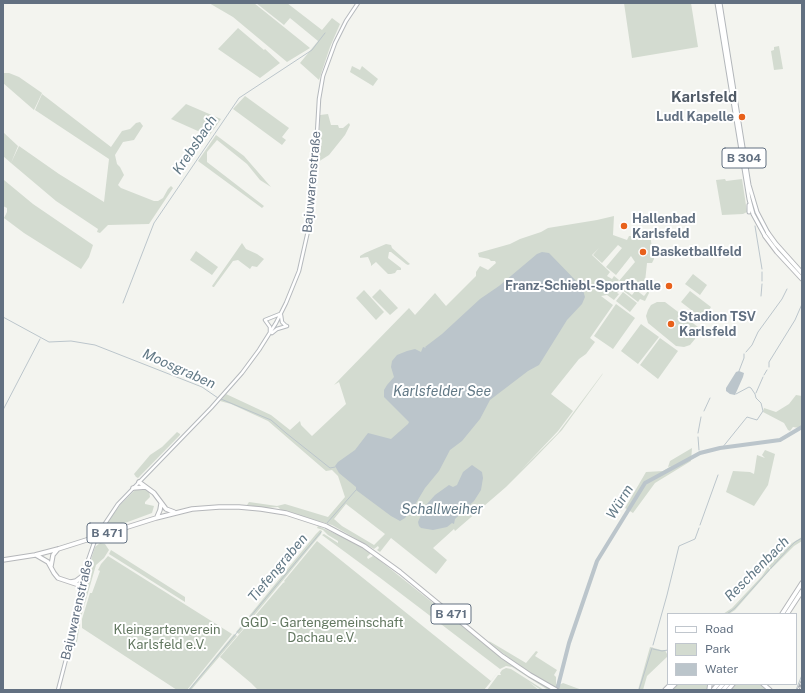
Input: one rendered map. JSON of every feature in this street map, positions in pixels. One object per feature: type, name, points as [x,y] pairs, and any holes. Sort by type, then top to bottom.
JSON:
[{"type":"highway","name":"B 304","points":[[767,234],[802,273]]},
{"type":"highway","name":"B 304","points":[[767,234],[777,252],[802,279]]},
{"type":"highway","points":[[139,482],[154,492],[166,510],[178,512]]},
{"type":"highway","points":[[133,488],[147,487]]},
{"type":"highway","points":[[156,518],[160,510],[160,503]]},
{"type":"highway","name":"B 471","points":[[3,560],[35,555],[58,549],[178,512],[219,507],[261,509],[286,513],[341,534],[364,546],[387,562],[502,656],[555,690]]},
{"type":"highway","points":[[51,566],[53,555],[58,549]]},
{"type":"highway","points":[[35,555],[45,560],[51,566],[56,576],[82,586]]},
{"type":"highway","points":[[70,582],[76,581],[84,575]]},
{"type":"highway","points":[[783,613],[802,583]]},
{"type":"highway","points":[[787,613],[802,591]]},
{"type":"main road","name":"Bajuwarenstraße","points":[[58,690],[77,617],[84,575],[94,543],[100,531],[118,504],[242,373],[268,336],[281,313],[299,271],[310,222],[313,202],[319,107],[323,76],[335,43],[346,21],[358,3]]},
{"type":"main road","name":"B 304","points":[[718,3],[749,199],[754,216],[767,234]]},
{"type":"main road","name":"B 304","points":[[746,175],[759,216],[767,234]]},
{"type":"main road","points":[[749,199],[749,212]]},
{"type":"main road","points":[[281,313],[280,318],[287,326],[278,329],[268,336],[270,327],[265,320],[281,313]]},
{"type":"green space","points":[[209,3],[254,3],[310,48],[287,62],[233,17]]},
{"type":"green space","points":[[256,3],[287,3],[322,30],[332,18],[340,24],[330,47],[319,80],[300,63],[318,41],[290,18],[284,25]]},
{"type":"green space","points":[[624,3],[691,3],[698,47],[632,58]]},
{"type":"green space","points":[[238,28],[280,63],[260,78],[218,49]]},
{"type":"green space","points":[[779,46],[783,69],[774,70],[771,51],[774,50],[774,47]]},
{"type":"green space","points":[[352,66],[360,70],[362,66],[378,79],[373,86],[350,72]]},
{"type":"green space","points":[[3,73],[9,73],[19,77],[42,93],[34,110],[3,83]]},
{"type":"green space","points":[[42,94],[111,147],[122,131],[130,129],[136,123],[140,122],[143,126],[134,140],[123,142],[115,155],[117,164],[124,175],[118,185],[121,188],[154,201],[158,201],[163,198],[171,186],[173,188],[149,224],[108,225],[100,233],[97,232],[98,229],[56,201],[11,163],[19,146],[59,174],[104,202],[109,159],[35,110]]},
{"type":"green space","points":[[245,96],[289,128],[282,137],[286,140],[282,145],[233,109]]},
{"type":"green space","points":[[186,104],[221,119],[209,136],[171,119]]},
{"type":"green space","points":[[328,114],[331,125],[338,125],[339,128],[343,128],[349,123],[350,125],[345,135],[329,155],[318,162],[320,115]]},
{"type":"green space","points":[[3,132],[18,146],[11,163],[3,156]]},
{"type":"green space","points":[[216,135],[244,156],[271,187],[260,180],[247,164],[217,140],[207,152],[207,162],[264,206],[262,208],[198,161]]},
{"type":"green space","points":[[725,179],[726,181],[742,179],[747,212],[743,214],[722,215],[716,180]]},
{"type":"green space","points":[[4,180],[33,204],[93,245],[89,257],[81,269],[24,233],[4,218],[7,208],[3,206]]},
{"type":"green space","points":[[614,216],[613,235],[627,240],[629,236],[632,236],[632,233],[650,235],[654,259],[652,263],[647,263],[645,282],[650,283],[648,290],[637,282],[636,279],[628,288],[619,281],[635,262],[631,256],[616,275],[606,267],[622,248],[618,245],[602,263],[593,255],[599,248],[592,255],[610,272],[607,276],[612,279],[614,276],[619,280],[613,287],[619,285],[632,295],[636,290],[644,296],[648,291],[649,293],[645,301],[640,299],[638,302],[621,289],[617,293],[619,294],[614,300],[607,295],[601,296],[613,305],[590,338],[595,342],[586,354],[579,359],[551,394],[573,411],[558,431],[521,470],[558,433],[603,373],[602,375],[562,430],[534,459],[506,487],[433,548],[447,560],[436,574],[391,538],[380,552],[377,550],[379,548],[378,546],[374,549],[332,525],[281,510],[278,507],[267,508],[247,505],[249,502],[277,506],[285,504],[328,517],[345,497],[338,476],[332,470],[326,471],[268,421],[231,404],[220,401],[226,394],[271,415],[290,430],[300,421],[301,425],[312,436],[346,404],[339,382],[334,385],[409,308],[415,315],[435,293],[446,306],[476,276],[476,272],[480,266],[488,270],[496,263],[495,261],[479,257],[478,253],[510,244],[548,228]],"holes":[[[346,504],[385,534],[374,545],[342,526],[334,519]]]},
{"type":"green space","points":[[242,243],[246,249],[264,259],[257,267],[252,266],[250,269],[238,260],[233,261],[213,287],[212,286]]},
{"type":"green space","points":[[386,244],[391,245],[392,248],[410,264],[406,264],[389,252],[388,258],[401,268],[401,270],[388,274],[376,262],[371,266],[368,257],[360,258],[360,256],[365,253]]},
{"type":"green space","points":[[196,251],[218,267],[212,275],[190,260]]},
{"type":"green space","points":[[693,274],[707,285],[700,295],[685,284]]},
{"type":"green space","points":[[380,289],[398,308],[390,315],[372,297]]},
{"type":"green space","points":[[364,290],[384,312],[376,320],[356,298]]},
{"type":"green space","points":[[690,291],[711,307],[703,319],[681,302]]},
{"type":"green space","points":[[623,292],[637,303],[630,312],[616,301]]},
{"type":"green space","name":"Stadion TSV Karlsfeld","points":[[657,302],[665,302],[698,327],[695,339],[690,345],[684,347],[676,346],[648,323],[646,316],[648,310],[651,305]]},
{"type":"green space","points":[[616,304],[635,318],[613,349],[594,336]]},
{"type":"green space","points":[[641,324],[659,337],[638,364],[621,351]]},
{"type":"green space","points":[[660,338],[678,351],[658,379],[640,365]]},
{"type":"green space","points":[[796,395],[802,396],[802,426],[799,428],[793,427],[790,431],[784,423],[763,412],[764,408],[776,412],[789,404]]},
{"type":"green space","points":[[177,432],[180,435],[138,478],[136,477],[134,474],[150,455],[162,447]]},
{"type":"green space","points":[[692,448],[691,461],[655,483],[633,513],[625,508],[646,472],[663,471],[671,466],[668,467],[670,461]]},
{"type":"green space","points":[[765,450],[775,454],[768,485],[754,506],[726,492],[733,471],[750,472],[754,474],[757,455],[765,458],[762,455]]},
{"type":"green space","points":[[140,488],[149,491],[150,497],[145,504],[154,506],[152,513],[105,530],[108,521],[120,505],[135,490]]},
{"type":"green space","points":[[318,526],[347,539],[371,553],[367,557],[368,559],[373,556],[378,559],[508,663],[552,690],[548,690],[512,667],[506,666],[500,669],[322,535],[324,534],[338,543],[338,541],[323,530],[317,528]]},
{"type":"green space","points":[[320,530],[322,531],[321,534],[239,634],[236,632],[316,534]]},
{"type":"green space","points":[[802,537],[802,541],[794,546],[771,569],[769,566],[777,557],[792,543]]},
{"type":"green space","name":"GGD - Gartengemeinschaft Dachau e.V.","points":[[317,541],[491,681],[500,669],[489,684],[484,690],[256,690],[257,689],[251,683],[220,657],[285,582],[284,581]]},
{"type":"green space","points":[[100,543],[105,544],[109,550],[104,558],[96,565],[81,617],[77,642],[75,644],[87,572],[95,547]]},
{"type":"green space","points":[[111,550],[185,597],[185,602],[109,554]]},
{"type":"green space","name":"Kleingartenverein Karlsfeld e.V.","points":[[108,556],[232,634],[187,690],[177,690],[82,628],[82,619],[90,593],[92,593],[100,571],[98,570]]},
{"type":"green space","points":[[768,567],[770,570],[735,610],[730,613],[724,613],[732,608],[762,576]]},
{"type":"green space","points":[[234,634],[237,636],[191,690],[188,690]]},
{"type":"green space","points":[[489,641],[526,663],[536,651],[538,652],[535,656],[557,670],[554,675],[556,677],[556,684],[559,685],[563,683],[582,690],[561,690],[539,679],[509,658]]},
{"type":"green space","points":[[650,647],[665,650],[667,657],[647,676],[643,690],[638,690]]},
{"type":"green space","points":[[506,668],[511,669],[544,690],[541,690],[529,682],[539,690],[487,690],[498,675],[501,675],[500,673],[502,670]]},
{"type":"green space","points":[[675,685],[709,685],[709,690],[670,690]]},
{"type":"green space","points":[[733,685],[763,685],[768,690],[729,690]]},
{"type":"water","name":"Karlsfelder See","points":[[542,252],[549,253],[582,287],[585,297],[582,304],[567,320],[539,365],[528,371],[490,400],[480,419],[462,441],[450,450],[439,471],[425,488],[405,518],[400,521],[356,490],[356,487],[339,473],[335,466],[338,462],[355,450],[368,433],[391,439],[408,424],[409,422],[384,397],[384,390],[394,377],[391,367],[392,361],[397,355],[415,349],[421,352],[423,347],[426,348],[425,347],[442,334],[480,299],[499,286],[537,254]]},
{"type":"water","points":[[739,371],[744,373],[743,377],[735,395],[730,394],[726,391],[726,388],[736,372]]},
{"type":"water","name":"Schallweiher","points":[[472,465],[482,472],[483,478],[481,490],[474,501],[455,519],[454,524],[452,523],[447,527],[433,530],[421,528],[418,522],[427,504],[435,495],[449,485],[453,487],[457,485],[463,472]]},
{"type":"waterway","name":"Krebsbach","points":[[123,303],[154,223],[239,98],[312,50],[325,33]]},
{"type":"waterway","points":[[755,226],[762,269]]},
{"type":"waterway","points":[[762,272],[762,281]]},
{"type":"waterway","points":[[761,296],[762,284]]},
{"type":"waterway","points":[[746,352],[752,345],[758,332],[782,299],[787,289]]},
{"type":"waterway","points":[[769,367],[769,362],[795,320],[802,304]]},
{"type":"waterway","name":"Moosgraben","points":[[3,317],[49,342],[71,341],[95,345],[202,387],[218,398]]},
{"type":"waterway","name":"Krebsbach","points":[[3,410],[40,339]]},
{"type":"waterway","points":[[739,371],[744,354]]},
{"type":"waterway","points":[[764,375],[767,370]]},
{"type":"waterway","points":[[756,393],[763,377]]},
{"type":"waterway","points":[[722,448],[747,417],[757,420],[763,411],[761,403],[756,398],[751,388],[749,387],[736,394]]},
{"type":"waterway","points":[[704,411],[710,398]]},
{"type":"waterway","name":"Moosgraben","points":[[221,399],[271,420],[330,468],[335,467]]},
{"type":"waterway","points":[[698,433],[701,417]]},
{"type":"waterway","name":"Würm","points":[[557,690],[569,643],[597,561],[645,483],[700,453],[720,448],[780,440],[802,427]]},
{"type":"waterway","points":[[698,437],[699,450]]},
{"type":"waterway","points":[[700,525],[718,475]]},
{"type":"waterway","name":"Tiefengraben","points":[[327,523],[356,490]]},
{"type":"waterway","points":[[653,645],[679,546],[695,539],[699,528]]},
{"type":"waterway","name":"Tiefengraben","points":[[189,690],[321,532]]},
{"type":"waterway","name":"Reschenbach","points":[[728,613],[735,608],[790,547],[802,538]]},
{"type":"waterway","points":[[639,690],[652,648]]},
{"type":"waterway","name":"Reschenbach","points":[[653,649],[662,651],[667,650]]},
{"type":"waterway","points":[[796,690],[802,675]]},
{"type":"railway","points":[[798,690],[802,681]]},
{"type":"place","name":"Ludl Kapelle","points":[[742,117]]},
{"type":"place","name":"Hallenbad Karlsfeld","points":[[624,226]]},
{"type":"place","name":"Basketballfeld","points":[[643,252]]},
{"type":"place","name":"Franz-Schiebl-Sporthalle","points":[[669,286]]},
{"type":"place","name":"Stadion TSV Karlsfeld","points":[[671,324]]},
{"type":"district","name":"Karlsfeld","points":[[704,97]]}]
